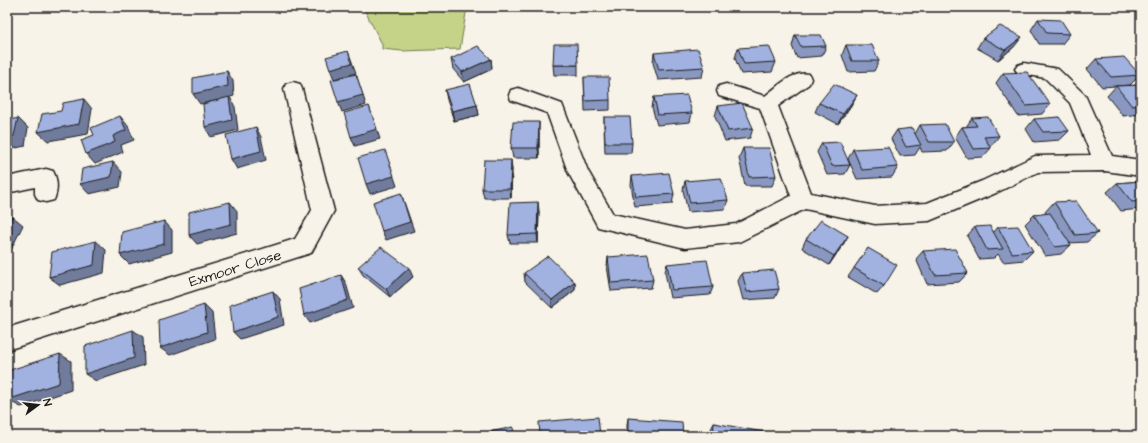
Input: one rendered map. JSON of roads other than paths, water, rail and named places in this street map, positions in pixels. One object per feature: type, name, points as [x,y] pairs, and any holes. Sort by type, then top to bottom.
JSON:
[{"type":"street","points":[[1024,69],[1056,68],[1078,100],[1105,163]]},
{"type":"street","points":[[768,104],[802,79]]},
{"type":"street","name":"Exmoor Close","points":[[7,339],[303,246],[323,211],[293,89]]},
{"type":"street","points":[[726,91],[768,104]]},
{"type":"street","points":[[518,95],[555,109],[578,172],[606,221],[685,239],[739,233],[803,200],[875,215],[928,212],[989,187],[1035,164],[1105,163],[1141,168]]},
{"type":"street","points":[[768,104],[803,200]]},
{"type":"street","points":[[7,185],[46,177],[46,194]]}]
